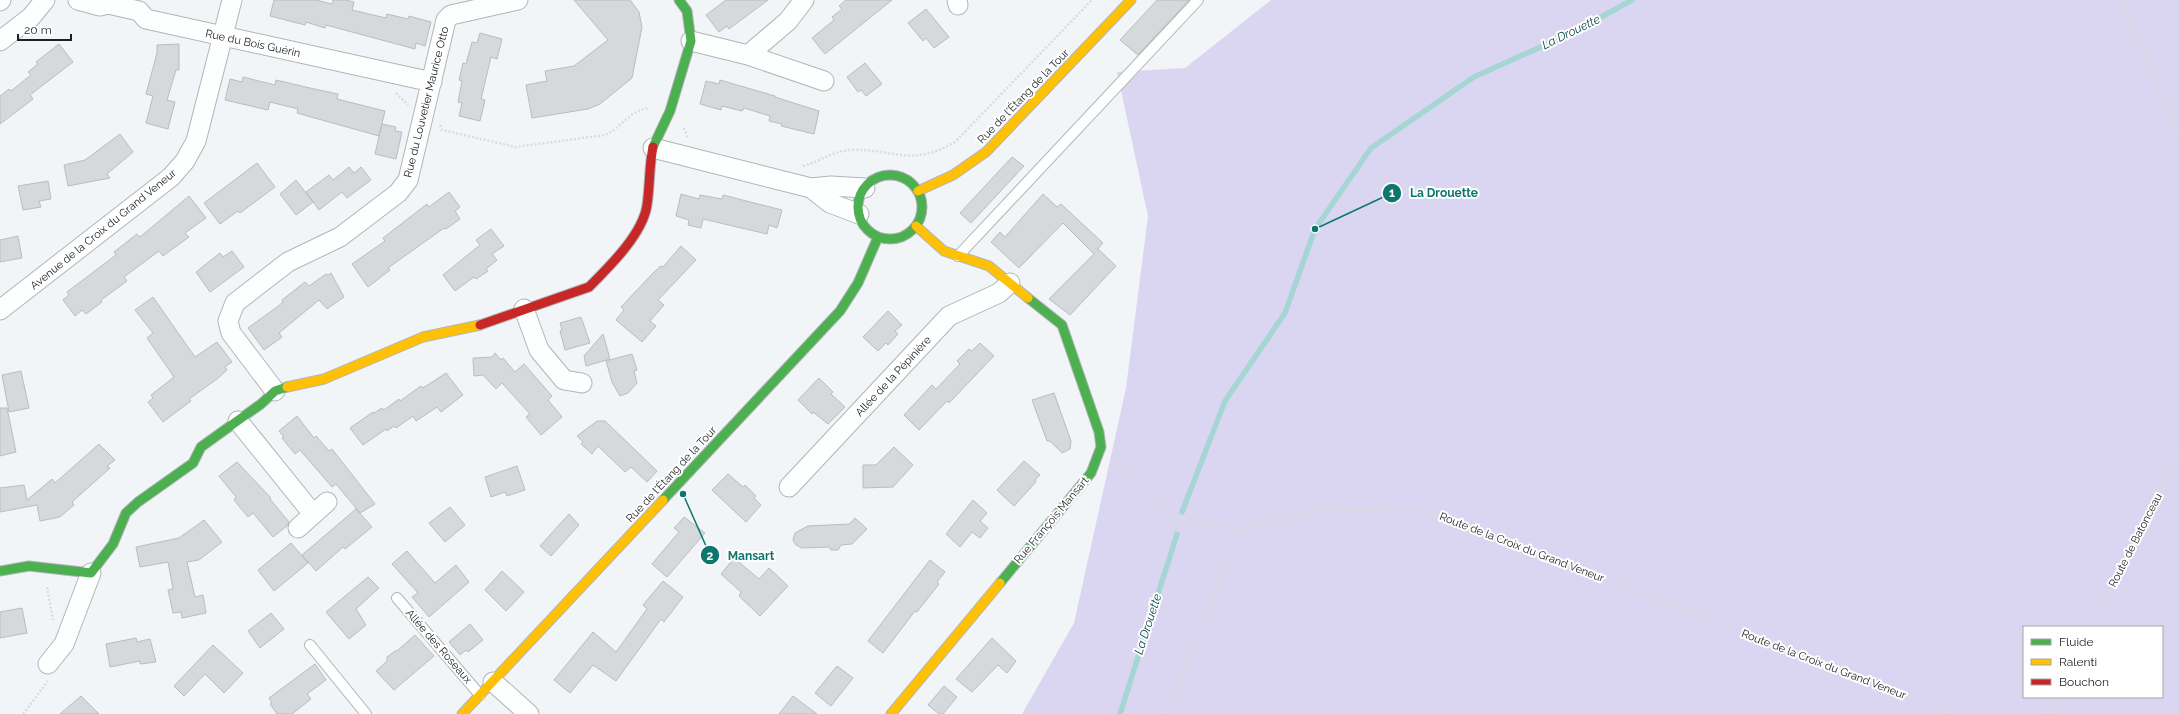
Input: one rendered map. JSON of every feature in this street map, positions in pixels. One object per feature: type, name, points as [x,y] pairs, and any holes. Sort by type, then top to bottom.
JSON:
[{"type":"street","name":"Rue du Bois Guérin","points":[[78,0],[100,6],[108,4],[139,11],[146,19],[432,82]]},
{"type":"street","name":"Avenue de la Croix du Grand Veneur","points":[[0,310],[171,177],[185,161],[196,141],[232,0]]},
{"type":"street","name":"Rue du Louvetier Maurice Otto","points":[[275,391],[231,333],[228,321],[230,312],[235,303],[288,262],[340,237],[398,193],[408,180],[446,20],[451,15],[518,0]]},
{"type":"street","points":[[48,664],[64,644],[91,573],[113,544],[126,513],[138,502],[193,463],[202,447],[238,421],[275,391],[300,383],[324,379],[423,337],[472,328],[524,308],[588,287],[602,274],[639,229],[647,207],[653,148],[670,111],[691,41],[687,11],[679,0]]},
{"type":"street","points":[[748,55],[788,21],[804,0]]},
{"type":"street","name":"Rue de l'Étang de la Tour","points":[[918,191],[953,175],[986,152],[1131,0]]},
{"type":"street","points":[[0,41],[49,1]]},
{"type":"street","points":[[691,41],[748,55],[824,81]]},
{"type":"street","points":[[653,148],[811,188],[830,186],[864,188]]},
{"type":"street","points":[[892,175],[911,183],[918,191],[922,209],[916,226],[908,234],[899,238],[888,239],[878,237],[869,232],[859,214],[859,200],[864,188],[872,181],[882,176],[892,175]]},
{"type":"street","points":[[811,188],[830,203],[859,214]]},
{"type":"street","points":[[916,226],[944,251],[989,266],[1062,325],[1099,432],[1101,447]]},
{"type":"street","name":"Rue de l'Étang de la Tour","points":[[462,714],[840,311],[858,284],[878,237]]},
{"type":"street","name":"Allée de la Pépinière","points":[[789,487],[950,316],[999,293],[1010,283]]},
{"type":"street","points":[[524,308],[539,350],[564,380],[582,384]]},
{"type":"street","points":[[238,421],[313,514]]},
{"type":"street","name":"Rue François Mansart","points":[[891,714],[1091,472],[1101,447]]},
{"type":"street","points":[[298,528],[327,502]]},
{"type":"street","points":[[0,570],[29,566],[91,573]]},
{"type":"street","points":[[487,688],[530,714]]},
{"type":"lane","points":[[958,256],[1198,0]]},
{"type":"lane","name":"Allée des Roseaux","points":[[397,598],[487,688]]},
{"type":"lane","points":[[310,645],[366,714]]},
{"type":"path","points":[[800,166],[841,151],[865,151],[908,157],[928,154],[942,149],[954,142],[1092,0]]},
{"type":"path","points":[[2122,0],[2179,138]]},
{"type":"path","points":[[438,118],[442,130],[516,147],[605,135],[614,131],[626,119],[642,108],[657,108],[680,114],[684,120],[685,130],[689,140]]},
{"type":"path","name":"Route de la Croix du Grand Veneur","points":[[1101,447],[1164,516],[1240,530],[1320,509],[1429,511],[1953,714]]},
{"type":"path","name":"Route de Batonceau","points":[[2092,626],[2179,453]]},
{"type":"path","points":[[1166,714],[1240,530]]},
{"type":"path","points":[[45,569],[57,638],[64,644]]},
{"type":"path","points":[[2048,714],[2056,698]]},
{"type":"shaded area","points":[[1271,0],[2179,0],[2179,714],[1022,714],[1074,623],[1126,388],[1148,216],[1117,72],[1185,68]]},
{"type":"building","points":[[274,0],[316,0],[332,4],[333,0],[346,0],[354,2],[352,10],[386,18],[387,14],[408,19],[409,16],[431,22],[425,46],[416,43],[415,49],[326,25],[325,28],[306,22],[305,25],[270,16]]},
{"type":"building","points":[[574,0],[630,0],[639,12],[642,27],[632,78],[600,104],[588,109],[532,118],[526,85],[547,81],[545,71],[574,66],[608,40]]},
{"type":"building","points":[[726,0],[768,0],[729,29],[727,26],[719,32],[706,15]]},
{"type":"building","points":[[846,0],[892,0],[825,54],[812,38],[834,20],[832,17],[842,9],[839,6]]},
{"type":"building","points":[[1157,0],[1189,0],[1138,55],[1120,40]]},
{"type":"building","points":[[926,9],[949,37],[934,48],[926,38],[923,41],[908,23]]},
{"type":"building","points":[[480,33],[502,39],[497,59],[491,57],[481,99],[485,100],[480,121],[459,116],[462,103],[458,102],[462,81],[459,80],[463,63],[466,64],[472,42],[477,43]]},
{"type":"building","points":[[59,44],[73,62],[30,95],[33,99],[0,124],[0,96],[9,89],[11,91],[31,75],[28,72],[38,64],[36,62]]},
{"type":"building","points":[[179,44],[179,70],[176,70],[167,100],[175,102],[168,129],[146,123],[153,96],[146,94],[157,53],[157,45]]},
{"type":"building","points":[[865,63],[882,84],[866,96],[861,90],[858,92],[847,77]]},
{"type":"building","points":[[243,77],[275,85],[276,80],[338,94],[337,99],[385,111],[379,136],[297,113],[298,109],[270,102],[268,110],[225,100],[230,79],[242,82]]},
{"type":"building","points":[[720,80],[819,111],[814,134],[781,126],[782,124],[769,121],[770,116],[744,108],[742,111],[722,106],[721,110],[700,104],[706,81],[719,84]]},
{"type":"building","points":[[382,124],[396,127],[395,131],[402,132],[396,159],[375,154]]},
{"type":"building","points":[[120,134],[133,152],[107,174],[110,178],[68,186],[64,165],[85,160]]},
{"type":"building","points":[[1012,157],[1024,166],[971,223],[960,213]]},
{"type":"building","points":[[257,163],[275,187],[240,213],[238,211],[220,224],[204,203]]},
{"type":"building","points":[[349,167],[354,173],[361,167],[371,180],[347,198],[342,192],[319,210],[306,192],[329,175],[333,180]]},
{"type":"building","points":[[296,180],[313,202],[296,215],[280,194]]},
{"type":"building","points":[[48,181],[51,199],[39,201],[41,207],[23,210],[18,186]]},
{"type":"building","points":[[449,192],[460,207],[455,211],[460,219],[446,229],[444,228],[388,268],[390,270],[368,287],[352,264],[385,241],[383,238],[427,204],[429,207]]},
{"type":"building","points":[[681,194],[699,199],[700,195],[722,199],[723,195],[782,210],[777,228],[769,225],[767,234],[703,219],[701,228],[688,225],[689,220],[676,216]]},
{"type":"building","points":[[1043,194],[1057,207],[1061,204],[1103,243],[1097,250],[1098,249],[1116,266],[1070,315],[1049,299],[1094,254],[1063,223],[1019,268],[991,242],[1000,232],[1005,237]]},
{"type":"building","points":[[189,196],[206,218],[185,233],[189,237],[163,256],[159,251],[124,277],[127,281],[101,300],[102,302],[86,314],[82,310],[75,316],[63,300],[69,295],[67,292],[116,255],[114,252],[137,234],[140,237]]},
{"type":"building","points":[[491,229],[504,246],[492,254],[497,260],[486,269],[488,271],[476,279],[474,277],[455,291],[443,275],[480,245],[476,240]]},
{"type":"building","points":[[18,236],[22,258],[0,262],[0,240]]},
{"type":"building","points":[[681,246],[696,260],[658,300],[664,305],[650,321],[656,326],[642,342],[616,320],[624,310],[621,307],[654,272],[661,266],[663,267]]},
{"type":"building","points":[[232,251],[244,267],[210,292],[196,272],[220,253],[223,257]]},
{"type":"building","points":[[331,273],[344,297],[327,309],[319,300],[279,333],[282,337],[264,350],[248,328],[277,307],[283,302],[282,300],[305,282],[309,286],[326,274],[328,275]]},
{"type":"building","points":[[153,297],[195,357],[217,342],[232,362],[225,367],[227,370],[217,379],[189,399],[191,401],[163,422],[148,402],[153,398],[151,395],[174,377],[147,338],[153,333],[135,310]]},
{"type":"building","points":[[888,311],[902,325],[895,331],[898,334],[888,345],[886,343],[878,351],[863,337]]},
{"type":"building","points":[[581,317],[590,343],[565,350],[560,331],[562,330],[560,323]]},
{"type":"building","points":[[603,334],[610,359],[586,366],[584,356]]},
{"type":"building","points":[[980,343],[994,356],[949,403],[947,401],[919,430],[904,415],[932,385],[936,389],[960,364],[957,361],[969,349],[972,351]]},
{"type":"building","points":[[495,353],[501,360],[503,358],[515,372],[524,364],[552,396],[548,400],[562,417],[541,435],[526,417],[530,414],[502,383],[496,389],[483,375],[474,376],[473,358],[492,357]]},
{"type":"building","points":[[632,354],[637,370],[634,371],[637,383],[628,393],[620,396],[612,382],[606,361]]},
{"type":"building","points":[[21,371],[29,408],[9,412],[2,375]]},
{"type":"building","points":[[446,373],[463,395],[441,412],[437,407],[416,421],[413,416],[396,428],[394,426],[387,431],[386,429],[363,445],[350,428],[373,412],[374,413],[382,408],[384,410],[399,399],[400,401],[421,386],[423,388]]},
{"type":"building","points":[[819,378],[833,392],[831,394],[845,407],[828,424],[813,412],[812,414],[798,400]]},
{"type":"building","points":[[1054,393],[1071,441],[1070,449],[1062,453],[1050,441],[1047,441],[1032,400]]},
{"type":"building","points":[[0,408],[7,408],[16,452],[0,456]]},
{"type":"building","points":[[297,416],[314,438],[316,436],[329,451],[332,449],[375,504],[360,513],[336,484],[332,487],[300,450],[295,454],[282,438],[284,437],[279,431]]},
{"type":"building","points":[[597,421],[605,421],[657,471],[647,482],[631,467],[625,472],[598,446],[592,454],[581,444],[583,442],[577,436]]},
{"type":"building","points":[[99,444],[115,460],[107,466],[110,468],[72,502],[74,505],[60,517],[40,521],[37,505],[0,512],[0,488],[24,485],[27,500],[52,479],[55,483]]},
{"type":"building","points":[[894,447],[913,465],[893,487],[863,488],[863,465],[876,465]]},
{"type":"building","points":[[1024,461],[1040,475],[1035,480],[1036,482],[1014,506],[997,490]]},
{"type":"building","points":[[237,462],[271,498],[270,499],[289,522],[287,526],[273,537],[253,513],[248,517],[234,500],[236,497],[219,476]]},
{"type":"building","points":[[517,466],[525,490],[507,496],[505,492],[491,497],[485,477]]},
{"type":"building","points":[[728,474],[743,487],[745,485],[756,496],[754,498],[761,505],[746,522],[712,490]]},
{"type":"building","points":[[973,500],[987,513],[980,521],[988,528],[980,538],[972,532],[960,547],[946,534]]},
{"type":"building","points":[[450,507],[465,525],[445,542],[429,523]]},
{"type":"building","points":[[356,509],[372,527],[345,549],[343,547],[316,571],[302,555]]},
{"type":"building","points":[[569,514],[579,525],[551,556],[540,546]]},
{"type":"building","points":[[684,517],[705,533],[667,577],[652,564],[679,532],[674,528]]},
{"type":"building","points":[[855,518],[867,529],[852,544],[841,545],[838,550],[831,550],[829,547],[802,548],[796,545],[793,540],[795,533],[808,526],[849,524]]},
{"type":"building","points":[[204,520],[222,542],[199,560],[187,562],[195,597],[203,595],[206,613],[182,618],[181,612],[173,613],[168,590],[173,589],[168,562],[140,567],[136,547],[179,538]]},
{"type":"building","points":[[291,543],[308,563],[274,591],[258,570]]},
{"type":"building","points":[[407,551],[435,583],[456,565],[469,582],[429,617],[412,597],[418,593],[392,564]]},
{"type":"building","points":[[734,558],[759,579],[769,568],[788,586],[760,616],[739,596],[741,592],[721,574]]},
{"type":"building","points":[[930,560],[945,572],[937,582],[939,584],[917,612],[915,611],[883,653],[868,641]]},
{"type":"building","points":[[502,571],[524,592],[506,611],[485,590]]},
{"type":"building","points":[[368,577],[379,588],[356,609],[366,625],[349,639],[326,612]]},
{"type":"building","points":[[663,581],[683,597],[664,622],[661,619],[616,681],[593,665],[570,693],[554,680],[593,632],[616,652],[647,609],[643,605]]},
{"type":"building","points":[[22,608],[27,633],[0,638],[0,612]]},
{"type":"building","points":[[271,613],[284,629],[260,648],[248,631]]},
{"type":"building","points":[[470,624],[483,640],[468,652],[466,650],[460,655],[449,642]]},
{"type":"building","points":[[415,635],[434,656],[394,690],[376,671],[387,661],[387,657],[398,650]]},
{"type":"building","points":[[136,638],[137,642],[150,639],[156,662],[140,664],[140,661],[110,667],[106,644]]},
{"type":"building","points":[[992,638],[1016,661],[1007,673],[998,665],[972,692],[956,679]]},
{"type":"building","points":[[213,645],[243,673],[224,693],[205,674],[184,696],[174,686]]},
{"type":"building","points":[[315,664],[326,680],[307,694],[311,699],[292,714],[277,714],[270,704],[272,703],[269,698]]},
{"type":"building","points":[[837,666],[853,678],[831,706],[815,693]]},
{"type":"building","points":[[944,686],[957,697],[943,714],[939,714],[928,705]]},
{"type":"building","points":[[81,696],[99,714],[60,714]]},
{"type":"building","points":[[793,696],[817,714],[779,714]]},
{"type":"waterway","name":"La Drouette","points":[[1182,512],[1225,401],[1285,313],[1315,229],[1371,148],[1474,77],[1576,31],[1632,0]]},
{"type":"waterway","name":"La Drouette","points":[[1120,714],[1177,534]]},
{"type":"traffic: fast","points":[[653,147],[670,111],[691,41],[687,11],[679,0]]},
{"type":"traffic: fast","points":[[890,175],[908,181],[916,189],[922,207],[916,225],[908,233],[890,239],[872,233],[864,225],[858,207],[864,189],[872,181],[890,175]]},
{"type":"traffic: fast","points":[[663,500],[840,311],[858,283],[878,237]]},
{"type":"traffic: fast","points":[[1000,583],[1091,473],[1101,447],[1099,432],[1062,325],[1028,298]]},
{"type":"traffic: fast","points":[[0,571],[29,566],[91,573],[113,544],[126,513],[138,502],[193,463],[201,447],[261,404],[275,391],[287,387]]},
{"type":"traffic: slow","points":[[918,191],[953,175],[986,152],[1131,0]]},
{"type":"traffic: slow","points":[[916,226],[944,251],[989,266],[1028,298]]},
{"type":"traffic: slow","points":[[287,387],[324,379],[423,337],[480,325]]},
{"type":"traffic: slow","points":[[462,714],[663,500]]},
{"type":"traffic: slow","points":[[891,714],[1000,583]]},
{"type":"traffic: jam","points":[[480,325],[589,287],[606,270],[632,238],[644,216],[648,198],[653,147]]},
{"type":"place","name":"La Drouette","points":[[1315,229]]},
{"type":"place","name":"Mansart","points":[[683,494]]}]
